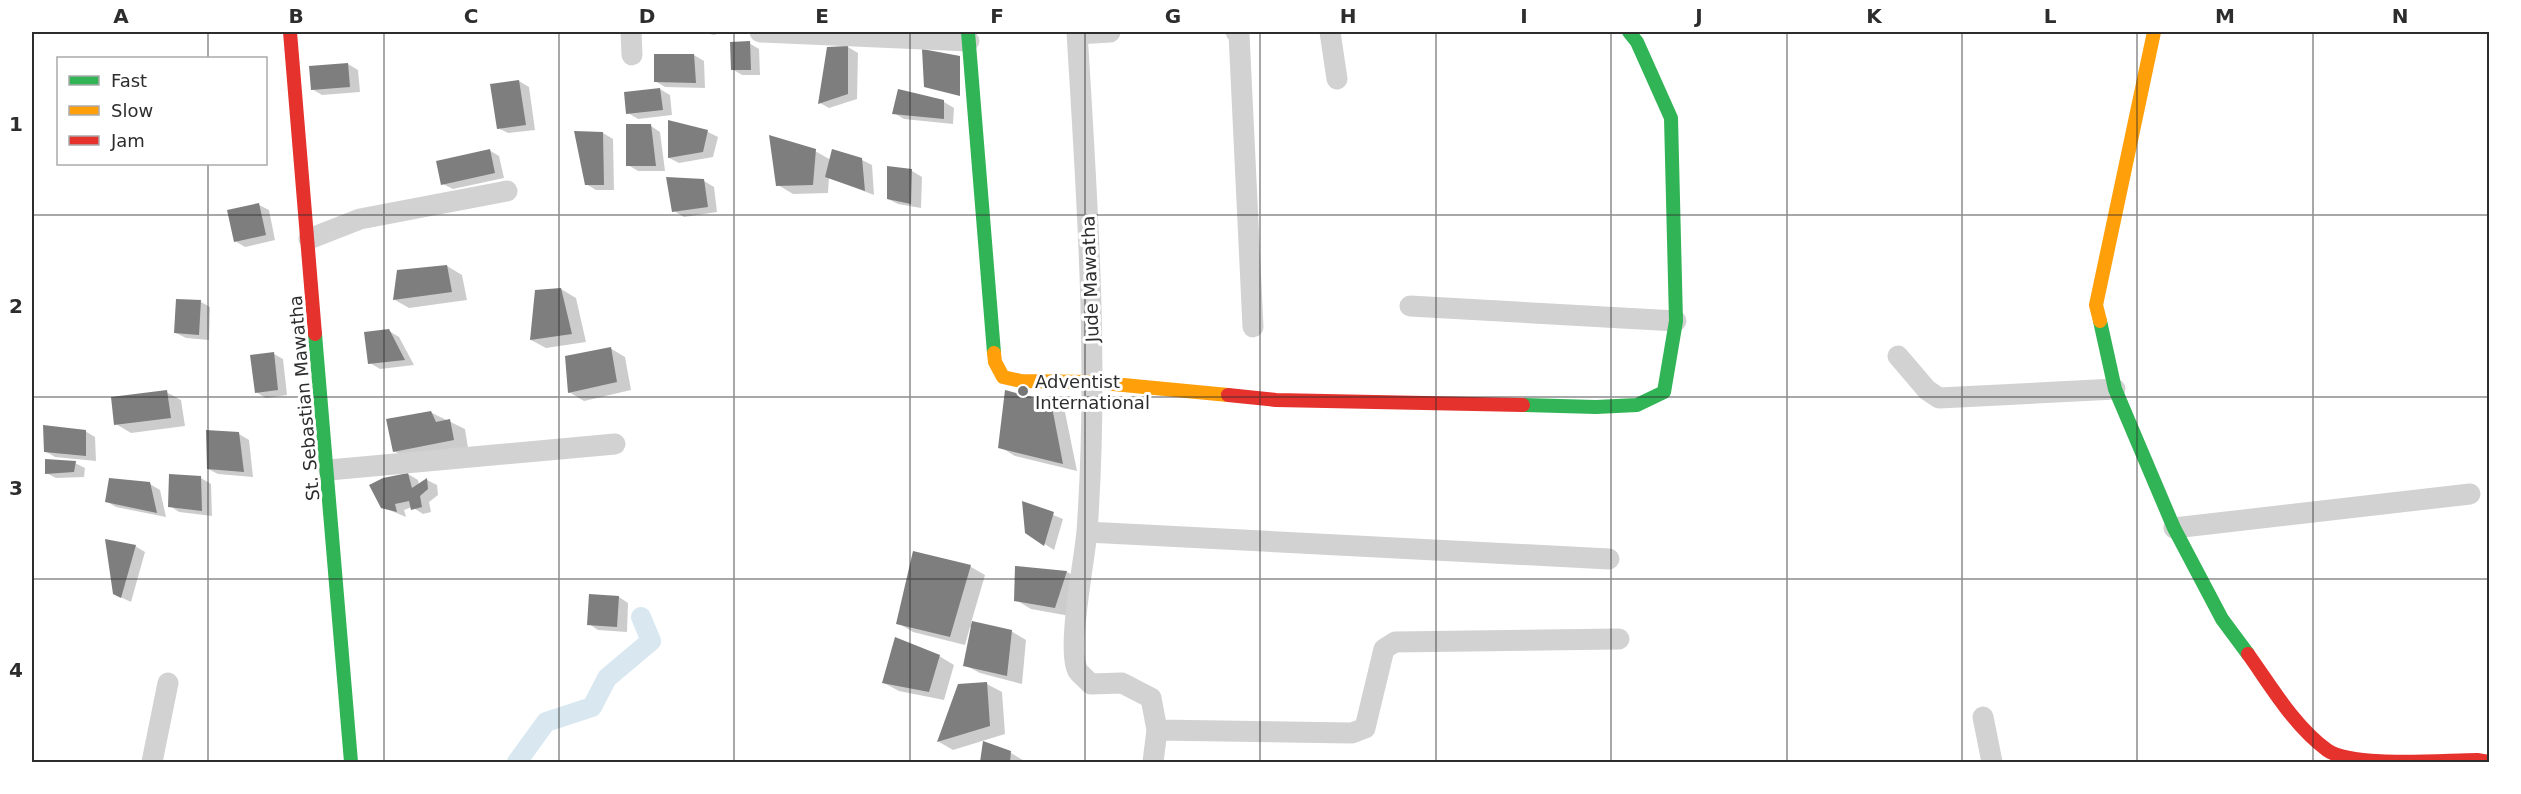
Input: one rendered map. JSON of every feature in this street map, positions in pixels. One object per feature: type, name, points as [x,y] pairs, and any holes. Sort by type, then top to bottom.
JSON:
[{"type":"street","name":"St. Sebastian Mawatha","points":[[291,32],[351,762]]},
{"type":"street","points":[[631,32],[632,55]]},
{"type":"street","points":[[760,32],[969,36],[995,362],[1003,377],[1021,381],[1092,382],[1276,400],[1596,407],[1637,405],[1664,392],[1676,321],[1671,118],[1637,42],[1629,32]]},
{"type":"street","points":[[1077,33],[1110,32]]},
{"type":"street","points":[[1236,32],[1239,34],[1253,327]]},
{"type":"street","points":[[1330,32],[1337,79]]},
{"type":"street","points":[[2154,32],[2096,305],[2115,389],[2174,528],[2222,619],[2300,725],[2328,751],[2353,760],[2477,760],[2489,762]]},
{"type":"street","name":"Jude Mawatha","points":[[1077,33],[1091,269],[1092,382],[1087,532],[1074,634],[1077,670],[1091,684],[1122,683],[1151,698],[1157,729]]},
{"type":"street","points":[[309,239],[360,219],[507,191]]},
{"type":"street","points":[[1410,306],[1676,321]]},
{"type":"street","points":[[1898,356],[1927,390],[1939,398],[2115,389]]},
{"type":"street","points":[[328,470],[615,444]]},
{"type":"street","points":[[2174,528],[2470,494]]},
{"type":"street","points":[[1087,532],[1609,558]]},
{"type":"street","points":[[1153,762],[1157,729],[1352,733],[1365,728],[1384,649],[1395,642],[1619,639]]},
{"type":"street","points":[[152,762],[168,683]]},
{"type":"street","points":[[1983,717],[1992,762]]},
{"type":"building","points":[[750,41],[751,70],[731,70],[730,42]]},
{"type":"building","points":[[848,46],[848,94],[818,104],[827,47]]},
{"type":"building","points":[[922,49],[960,56],[960,96],[924,87]]},
{"type":"building","points":[[654,54],[694,54],[696,83],[654,82]]},
{"type":"building","points":[[348,63],[350,87],[311,90],[309,66]]},
{"type":"building","points":[[519,80],[526,125],[497,129],[490,84]]},
{"type":"building","points":[[660,88],[663,110],[626,114],[624,92]]},
{"type":"building","points":[[898,89],[944,100],[944,119],[892,114]]},
{"type":"building","points":[[668,120],[708,130],[703,152],[668,158]]},
{"type":"building","points":[[626,124],[651,124],[656,166],[626,166]]},
{"type":"building","points":[[574,131],[603,132],[604,185],[585,185]]},
{"type":"building","points":[[769,135],[816,149],[813,185],[776,186]]},
{"type":"building","points":[[490,149],[495,173],[441,185],[436,161]]},
{"type":"building","points":[[832,149],[862,158],[865,191],[825,177]]},
{"type":"building","points":[[887,166],[912,169],[911,204],[887,199]]},
{"type":"building","points":[[666,177],[704,179],[708,207],[672,212]]},
{"type":"building","points":[[259,203],[266,235],[234,242],[227,210]]},
{"type":"building","points":[[447,265],[452,292],[393,300],[397,270]]},
{"type":"building","points":[[561,288],[572,334],[530,340],[535,290]]},
{"type":"building","points":[[176,299],[201,300],[199,335],[174,333]]},
{"type":"building","points":[[389,329],[405,360],[368,364],[364,332]]},
{"type":"building","points":[[611,347],[617,382],[568,393],[565,356]]},
{"type":"building","points":[[274,352],[278,390],[255,393],[250,355]]},
{"type":"building","points":[[167,390],[171,418],[114,425],[111,397]]},
{"type":"building","points":[[1005,390],[1051,402],[1063,464],[998,448]]},
{"type":"building","points":[[431,411],[436,422],[450,419],[454,440],[393,452],[386,419]]},
{"type":"building","points":[[43,425],[86,430],[86,456],[44,452]]},
{"type":"building","points":[[206,430],[239,432],[244,472],[207,469]]},
{"type":"building","points":[[45,459],[76,461],[74,472],[45,474]]},
{"type":"building","points":[[408,473],[412,488],[427,478],[428,489],[420,496],[422,507],[411,510],[409,501],[395,504],[397,512],[381,508],[369,485],[383,478]]},
{"type":"building","points":[[169,474],[201,476],[202,511],[168,507]]},
{"type":"building","points":[[109,478],[150,482],[157,513],[105,502]]},
{"type":"building","points":[[1022,501],[1054,512],[1044,546],[1025,533]]},
{"type":"building","points":[[105,539],[136,545],[121,598],[113,594]]},
{"type":"building","points":[[913,551],[971,565],[950,637],[896,624]]},
{"type":"building","points":[[1015,566],[1067,571],[1055,608],[1014,601]]},
{"type":"building","points":[[589,594],[619,596],[617,627],[587,625]]},
{"type":"building","points":[[972,621],[1012,630],[1007,676],[963,666]]},
{"type":"building","points":[[895,637],[940,655],[929,692],[882,683]]},
{"type":"building","points":[[987,682],[990,726],[937,742],[958,684]]},
{"type":"building","points":[[983,741],[1011,751],[1010,762],[980,762]]},
{"type":"waterway","points":[[517,762],[546,722],[592,707],[607,678],[651,641],[641,617]]},
{"type":"traffic: fast","points":[[968,32],[994,353]]},
{"type":"traffic: fast","points":[[1523,405],[1596,407],[1637,405],[1664,392],[1676,321],[1671,118],[1637,42],[1629,32]]},
{"type":"traffic: fast","points":[[2100,321],[2115,389],[2174,528],[2222,619],[2248,654]]},
{"type":"traffic: fast","points":[[315,334],[351,762]]},
{"type":"traffic: slow","points":[[2100,321],[2096,305],[2154,32]]},
{"type":"traffic: slow","points":[[994,353],[995,362],[1003,377],[1021,381],[1092,382],[1228,395]]},
{"type":"traffic: jam","points":[[290,32],[315,334]]},
{"type":"traffic: jam","points":[[1228,395],[1276,400],[1523,405]]},
{"type":"traffic: jam","points":[[2248,654],[2304,729],[2327,750],[2339,756],[2376,761],[2477,760],[2489,762]]},
{"type":"place","name":"Adventist International","points":[[1023,391]]}]
